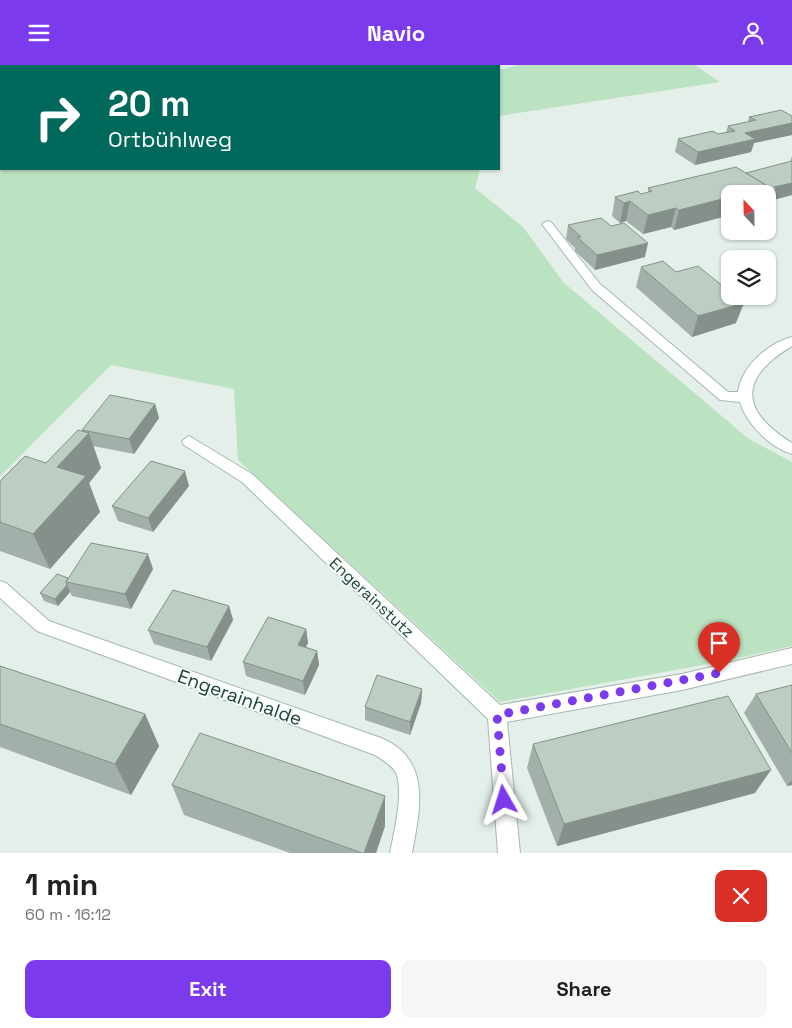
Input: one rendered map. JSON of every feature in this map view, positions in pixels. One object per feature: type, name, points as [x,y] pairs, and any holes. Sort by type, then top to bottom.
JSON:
[{"type":"street","points":[[547,224],[596,287],[725,397],[744,397]]},
{"type":"street","points":[[792,341],[766,357],[755,367],[747,378],[744,397],[752,413],[763,427],[780,443],[792,449]]},
{"type":"street","name":"Engerainstutz","points":[[189,441],[247,478],[497,715]]},
{"type":"street","name":"Engerainhalde","points":[[0,588],[43,626],[381,748],[397,758],[405,770],[408,787],[406,830],[401,853]]},
{"type":"street","points":[[509,853],[497,715],[682,682],[792,656]]},
{"type":"green space","points":[[519,65],[695,65],[720,82],[500,116],[500,70]]},
{"type":"green space","points":[[0,170],[480,170],[475,188],[523,227],[564,283],[749,439],[792,462],[792,646],[730,660],[500,702],[238,460],[234,389],[111,365],[0,476]]},
{"type":"building","points":[[781,110],[792,116],[792,123],[745,133],[755,139],[698,152],[678,139],[713,131],[718,134],[735,131],[728,126],[756,120],[749,117]]},
{"type":"building","points":[[792,161],[792,183],[776,187],[776,185],[766,185],[746,173]]},
{"type":"building","points":[[736,167],[766,185],[721,185],[721,199],[679,210],[676,208],[648,215],[630,201],[624,203],[615,197],[638,191],[641,194],[652,191],[648,188]]},
{"type":"building","points":[[601,218],[611,226],[624,223],[648,243],[597,255],[577,237],[581,237],[568,225]]},
{"type":"building","points":[[663,261],[676,272],[698,266],[721,285],[721,305],[737,305],[698,316],[641,267]]},
{"type":"building","points":[[110,395],[155,404],[129,439],[82,430]]},
{"type":"building","points":[[78,430],[89,433],[57,467],[86,476],[33,534],[0,522],[0,481],[25,456],[46,463]]},
{"type":"building","points":[[151,461],[185,471],[148,518],[112,506]]},
{"type":"building","points":[[91,543],[148,554],[125,594],[66,582]]},
{"type":"building","points":[[57,574],[68,578],[67,585],[55,599],[40,593]]},
{"type":"building","points":[[173,590],[229,606],[207,647],[148,630]]},
{"type":"building","points":[[268,617],[306,629],[298,645],[317,651],[303,681],[243,662]]},
{"type":"building","points":[[0,666],[145,714],[115,764],[0,724]]},
{"type":"building","points":[[377,675],[422,689],[410,722],[365,707]]},
{"type":"building","points":[[792,685],[792,753],[756,694]]},
{"type":"building","points":[[728,696],[771,770],[564,824],[533,744]]},
{"type":"building","points":[[200,733],[385,796],[364,853],[172,785]]},
{"type":"route","points":[[504,800],[497,715],[682,682],[719,673]]}]
